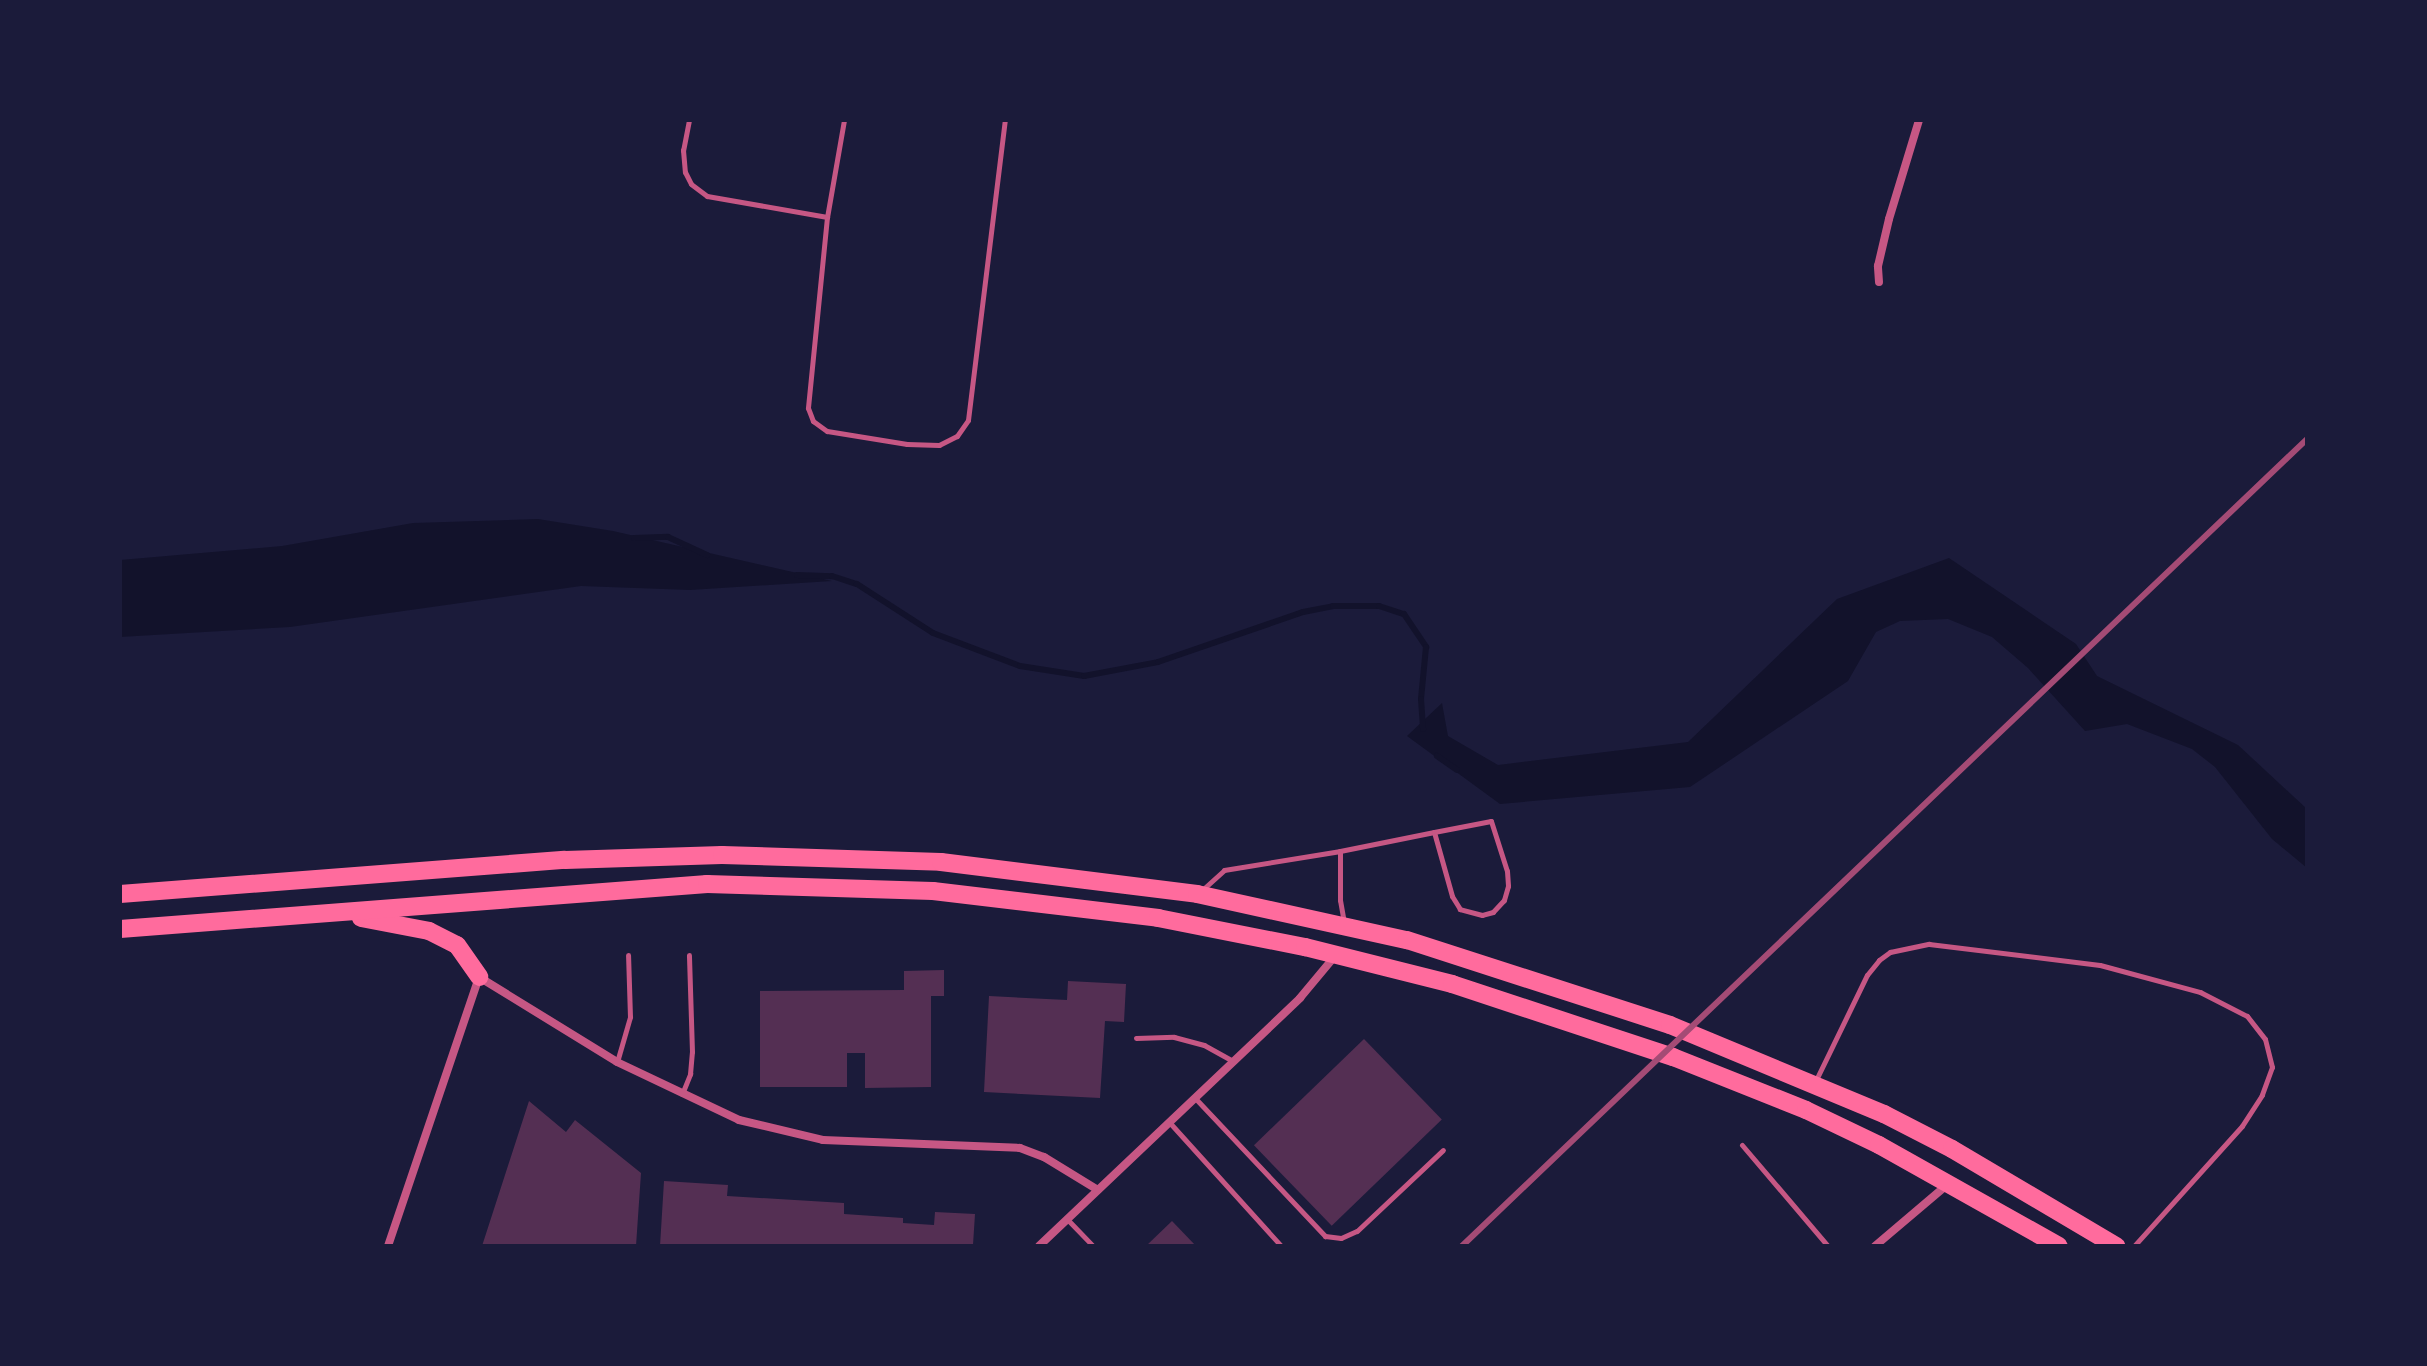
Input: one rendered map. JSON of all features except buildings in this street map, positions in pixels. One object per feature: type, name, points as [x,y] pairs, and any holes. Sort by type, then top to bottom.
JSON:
[{"type":"highway","points":[[120,894],[565,860],[737,855],[941,862],[1197,894],[1345,925],[1534,979],[1670,1025],[1815,1082],[1952,1149],[2116,1246]]},
{"type":"highway","points":[[120,929],[634,888],[738,884],[859,886],[1084,907],[1233,931],[1336,954],[1510,1001],[1673,1057],[1806,1110],[1950,1182],[2059,1246]]},
{"type":"highway","points":[[311,914],[384,920],[429,931],[457,945],[479,977]]},
{"type":"street","points":[[1879,282],[1883,245],[1919,120]]},
{"type":"street","points":[[1039,1246],[1309,989],[1336,954]]},
{"type":"street","points":[[388,1246],[479,977],[617,1062],[739,1120],[797,1136],[1031,1150],[1098,1190]]},
{"type":"street","points":[[1875,1246],[1950,1182]]},
{"type":"lane","points":[[689,120],[683,150],[685,172],[691,184],[707,196],[827,217]]},
{"type":"lane","points":[[844,120],[827,217],[808,408],[813,421],[827,431],[907,444],[939,445],[957,436],[968,420],[1005,120]]},
{"type":"lane","points":[[1197,894],[1224,870],[1491,821],[1507,871],[1508,886],[1504,900],[1493,912],[1482,915],[1460,909],[1452,896],[1434,832]]},
{"type":"lane","points":[[1340,851],[1340,900],[1345,925]]},
{"type":"lane","points":[[1815,1082],[1867,975],[1879,960],[1890,952],[1929,944],[2100,965],[2200,992],[2247,1016],[2265,1039],[2272,1067],[2262,1095],[2242,1126],[2134,1246]]},
{"type":"lane","points":[[617,1062],[630,1017],[628,955]]},
{"type":"lane","points":[[682,1095],[690,1074],[692,1052],[689,955]]},
{"type":"lane","points":[[1136,1038],[1174,1037],[1204,1045],[1234,1061]]},
{"type":"lane","points":[[1195,1098],[1325,1236],[1341,1238],[1357,1231],[1443,1150]]},
{"type":"lane","points":[[1170,1123],[1281,1246]]},
{"type":"lane","points":[[1742,1145],[1828,1246]]},
{"type":"lane","points":[[1067,1219],[1093,1246]]},
{"type":"shaded area","points":[[538,519],[613,531],[832,581],[690,590],[581,586],[290,627],[120,637],[120,560],[282,546],[413,523]]},
{"type":"shaded area","points":[[1949,558],[2076,644],[2097,676],[2238,745],[2307,809],[2307,868],[2272,839],[2215,767],[2192,749],[2127,724],[2085,731],[2028,668],[1992,637],[1948,619],[1900,621],[1876,632],[1848,681],[1690,787],[1500,804],[1407,736],[1442,703],[1448,736],[1498,765],[1688,742],[1837,599]]},
{"type":"waterway","points":[[634,538],[668,537],[707,555]]},
{"type":"waterway","points":[[797,575],[832,576],[857,584],[933,633],[1020,666],[1084,676],[1158,662],[1303,612],[1333,606],[1379,606],[1404,614],[1426,647],[1421,699],[1423,729]]},
{"type":"waterway","points":[[1437,756],[1457,770]]},
{"type":"railway","points":[[1462,1246],[2307,439]]}]
